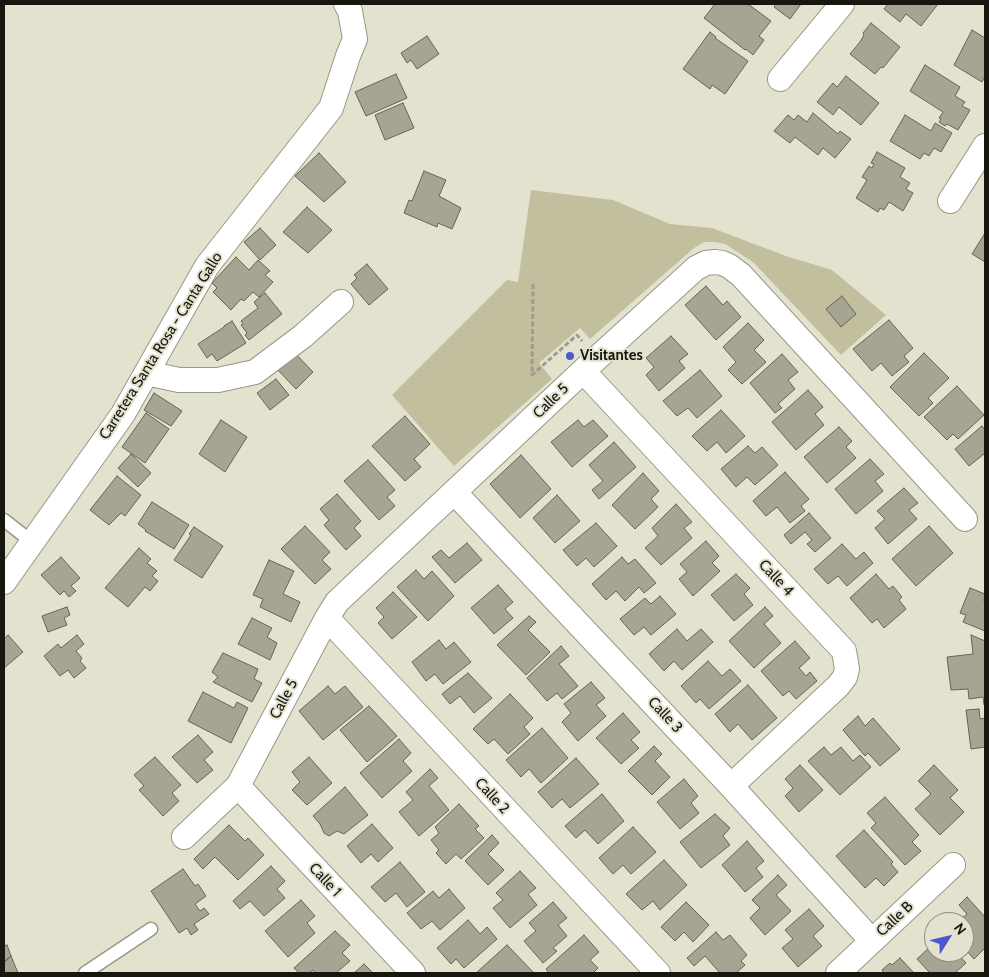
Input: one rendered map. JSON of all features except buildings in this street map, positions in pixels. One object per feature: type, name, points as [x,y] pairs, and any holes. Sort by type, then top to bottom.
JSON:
[{"type":"street","name":"Carretera Santa Rosa - Canta Gallo","points":[[4,582],[122,414],[207,266],[331,108],[348,56],[356,39],[350,11],[346,4]]},
{"type":"street","points":[[780,80],[842,4]]},
{"type":"street","points":[[950,201],[985,146]]},
{"type":"street","name":"Calle 5","points":[[184,837],[238,786],[337,602],[590,364],[696,268],[715,262],[729,266],[741,275],[965,519]]},
{"type":"street","points":[[146,373],[179,380],[218,380],[256,372],[303,336],[341,302]]},
{"type":"street","name":"Calle 4","points":[[590,364],[844,651],[847,669],[845,677],[838,686],[731,786]]},
{"type":"street","name":"Calle 3","points":[[455,493],[731,786],[872,941]]},
{"type":"street","name":"Calle 2","points":[[327,618],[658,973]]},
{"type":"street","name":"Calle 1","points":[[238,786],[413,973]]},
{"type":"street","name":"Calle B","points":[[838,973],[953,866]]},
{"type":"lane","points":[[4,520],[32,542]]},
{"type":"lane","points":[[85,973],[151,930]]},
{"type":"path","points":[[533,284],[532,375],[577,335],[590,364]]},
{"type":"shaded area","points":[[531,190],[613,200],[670,224],[712,228],[786,256],[832,270],[886,315],[841,355],[753,262],[725,244],[704,242],[694,248],[590,339],[580,328],[539,363],[552,379],[454,466],[392,395],[507,280],[518,282]]},
{"type":"place","name":"Visitantes","points":[[570,356]]}]
